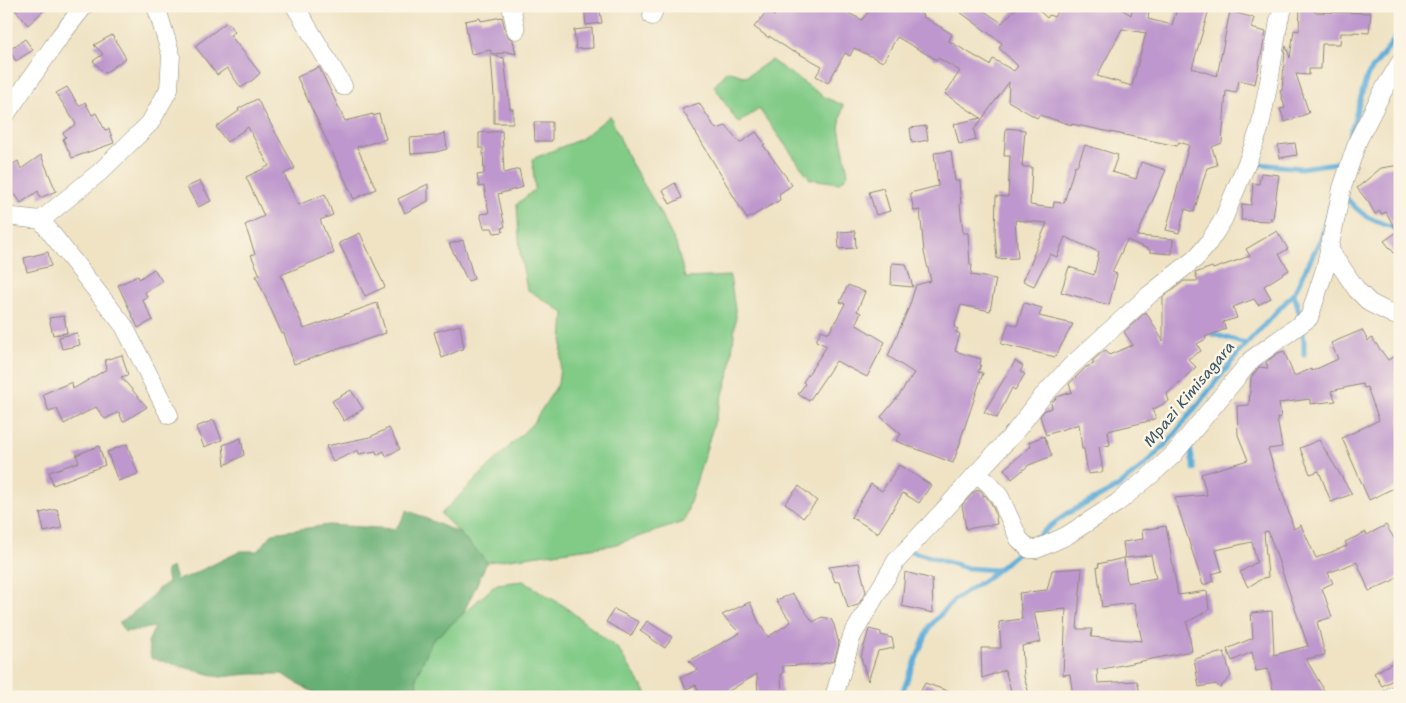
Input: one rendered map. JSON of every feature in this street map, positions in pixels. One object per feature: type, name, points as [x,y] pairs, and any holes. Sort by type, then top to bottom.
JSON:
[{"type":"street","points":[[6,114],[61,35],[84,6]]},
{"type":"street","points":[[6,215],[41,220],[100,172],[150,123],[168,89],[172,55],[155,6]]},
{"type":"street","points":[[295,6],[343,86]]},
{"type":"street","points":[[511,6],[516,30]]},
{"type":"street","points":[[834,697],[852,636],[896,561],[1014,433],[1042,397],[1071,366],[1149,294],[1196,258],[1208,245],[1223,220],[1250,158],[1260,126],[1278,20],[1284,6]]},
{"type":"street","points":[[977,473],[1000,497],[1019,539],[1029,549],[1037,549],[1066,536],[1117,503],[1173,455],[1252,358],[1309,318],[1325,269],[1342,188],[1358,140],[1383,91],[1400,63]]},
{"type":"street","points":[[41,220],[124,326],[168,415]]},
{"type":"street","points":[[1329,249],[1357,290],[1370,304],[1394,315],[1400,315]]},
{"type":"street","points":[[1391,697],[1400,692]]},
{"type":"green space","points":[[771,60],[826,98],[843,105],[839,128],[848,174],[840,183],[810,179],[759,109],[738,123],[714,86],[728,71],[746,77]]},
{"type":"green space","points":[[610,116],[630,161],[676,244],[685,278],[730,276],[736,316],[730,371],[684,522],[613,545],[487,562],[441,514],[533,423],[558,384],[561,360],[564,313],[527,289],[520,253],[517,204],[535,189],[532,159],[581,139]]},
{"type":"green space","points":[[407,510],[459,533],[487,562],[463,614],[432,641],[416,677],[418,697],[317,697],[316,694],[282,674],[250,674],[220,677],[151,658],[148,642],[155,627],[125,632],[119,623],[146,603],[158,589],[168,583],[166,570],[172,567],[176,580],[187,577],[241,551],[258,551],[273,533],[329,525],[395,529]]},
{"type":"green space","points":[[523,581],[564,606],[618,649],[649,697],[418,697],[416,677],[432,640],[497,584]]},
{"type":"building","points":[[12,6],[49,6],[28,25]]},
{"type":"building","points":[[584,6],[599,6],[602,23],[586,25]]},
{"type":"building","points":[[779,6],[835,6],[862,20],[872,6],[910,6],[922,16],[952,34],[949,41],[990,65],[993,59],[1014,71],[1018,66],[999,48],[1002,43],[952,6],[977,6],[1002,23],[1018,6],[1034,6],[1047,18],[1049,15],[1054,17],[1061,6],[1116,6],[1131,15],[1133,6],[1150,6],[1148,19],[1172,25],[1178,6],[1210,6],[1192,68],[1217,76],[1230,11],[1254,18],[1251,28],[1266,32],[1255,84],[1239,80],[1236,93],[1226,91],[1222,143],[1212,147],[1217,165],[1207,168],[1194,212],[1185,209],[1179,233],[1166,230],[1189,145],[1179,142],[1177,146],[1072,125],[1039,115],[1037,118],[1008,101],[1009,82],[974,130],[976,140],[959,144],[954,124],[981,118],[945,94],[960,71],[897,37],[883,62],[854,48],[850,56],[845,53],[828,83],[816,76],[822,66],[793,52],[754,27],[767,11],[774,16]],"holes":[[[1122,29],[1146,33],[1132,86],[1097,76]]]},
{"type":"building","points":[[1300,6],[1315,6],[1314,12],[1371,13],[1369,33],[1341,33],[1340,44],[1322,44],[1321,69],[1309,69],[1309,75],[1296,74],[1309,113],[1285,122],[1280,109],[1285,108],[1280,91],[1282,90],[1285,50],[1286,46],[1290,58],[1294,30],[1299,31]]},
{"type":"building","points":[[502,17],[506,33],[513,40],[516,54],[504,51],[504,53],[491,54],[491,50],[471,54],[465,21],[480,18],[481,21]]},
{"type":"building","points":[[227,22],[235,32],[230,35],[260,73],[241,88],[227,68],[217,75],[195,46]]},
{"type":"building","points":[[592,28],[593,48],[576,49],[574,30]]},
{"type":"building","points":[[112,35],[126,58],[105,73],[93,61],[103,54],[94,45]]},
{"type":"building","points":[[25,39],[33,50],[16,61],[9,50]]},
{"type":"building","points":[[491,55],[504,58],[510,109],[513,109],[513,123],[494,123]]},
{"type":"building","points":[[319,67],[345,121],[379,114],[386,139],[357,147],[376,189],[354,199],[297,77]]},
{"type":"building","points":[[67,87],[79,106],[85,102],[92,115],[96,113],[105,130],[109,129],[114,143],[72,158],[63,139],[66,137],[63,133],[76,124],[56,93]]},
{"type":"building","points":[[257,99],[295,168],[284,174],[298,205],[325,194],[333,215],[320,220],[334,253],[281,275],[304,329],[377,303],[386,333],[294,364],[284,333],[282,334],[256,276],[260,275],[251,255],[255,254],[245,225],[264,216],[246,177],[269,166],[248,127],[227,142],[216,127],[239,111],[238,109]]},
{"type":"building","points":[[699,103],[716,129],[726,126],[740,143],[756,132],[765,144],[763,145],[792,185],[779,194],[780,200],[747,219],[682,109]]},
{"type":"building","points":[[534,122],[552,122],[552,141],[535,141]]},
{"type":"building","points":[[926,126],[928,140],[912,143],[910,128]]},
{"type":"building","points":[[1006,128],[1025,130],[1022,167],[1032,167],[1030,205],[1053,208],[1054,202],[1064,203],[1075,165],[1077,166],[1085,145],[1118,155],[1112,172],[1136,179],[1141,162],[1166,170],[1137,236],[1173,239],[1172,254],[1150,252],[1150,250],[1127,240],[1112,272],[1117,274],[1109,305],[1061,292],[1069,267],[1094,275],[1099,252],[1065,237],[1057,257],[1050,254],[1034,286],[1023,281],[1047,223],[1015,220],[1018,258],[997,259],[995,234],[996,196],[1008,197],[1010,156],[1004,156]]},
{"type":"building","points":[[502,131],[504,173],[519,169],[523,187],[498,194],[505,227],[502,227],[503,232],[494,233],[492,228],[484,228],[480,214],[489,213],[484,186],[479,187],[477,175],[484,174],[483,148],[479,148],[479,133]]},
{"type":"building","points":[[445,133],[447,149],[411,154],[410,138],[435,136]]},
{"type":"building","points":[[1295,143],[1297,155],[1280,158],[1278,145]]},
{"type":"building","points":[[951,151],[955,181],[959,181],[963,233],[968,233],[970,265],[972,265],[971,275],[996,279],[990,311],[961,305],[954,327],[958,329],[956,332],[960,334],[955,351],[981,359],[978,372],[983,373],[953,463],[896,441],[901,434],[881,417],[914,373],[888,356],[909,307],[916,285],[931,281],[924,252],[920,210],[914,211],[910,193],[938,186],[934,153]]},
{"type":"building","points":[[41,155],[56,191],[40,198],[38,191],[21,203],[10,187],[14,184],[6,172],[6,168],[18,161],[21,169]]},
{"type":"building","points":[[1400,165],[1400,260],[1384,241],[1397,232],[1386,212],[1381,214],[1380,211],[1375,214],[1357,188],[1381,168]]},
{"type":"building","points":[[1261,173],[1279,175],[1273,218],[1270,218],[1272,221],[1241,220],[1242,204],[1251,205],[1253,183],[1259,184]]},
{"type":"building","points":[[200,181],[211,201],[198,207],[187,187]]},
{"type":"building","points":[[675,183],[682,198],[670,204],[663,190]]},
{"type":"building","points":[[428,184],[428,201],[405,213],[398,199]]},
{"type":"building","points":[[883,188],[890,211],[876,215],[869,192]]},
{"type":"building","points":[[855,231],[856,248],[839,249],[838,232]]},
{"type":"building","points":[[1277,231],[1288,249],[1279,254],[1289,270],[1264,286],[1271,298],[1258,305],[1254,299],[1233,307],[1237,318],[1223,322],[1226,329],[1205,337],[1206,339],[1197,344],[1201,351],[1188,359],[1196,367],[1167,394],[1169,401],[1152,410],[1156,418],[1108,431],[1110,445],[1099,447],[1103,472],[1088,474],[1079,424],[1046,435],[1040,416],[1045,410],[1052,408],[1051,403],[1057,397],[1072,392],[1069,384],[1086,367],[1094,364],[1092,361],[1104,351],[1106,350],[1109,355],[1133,345],[1124,332],[1146,312],[1163,341],[1163,297],[1184,281],[1198,281],[1195,273],[1250,256],[1246,249]]},
{"type":"building","points":[[360,233],[385,287],[365,296],[339,243]]},
{"type":"building","points":[[463,240],[474,279],[468,281],[449,244]]},
{"type":"building","points":[[48,252],[51,266],[27,272],[24,258]]},
{"type":"building","points":[[892,263],[906,264],[913,287],[891,285]]},
{"type":"building","points":[[154,269],[162,281],[145,292],[147,297],[142,299],[153,320],[138,328],[118,285],[138,276],[139,279]]},
{"type":"building","points":[[848,285],[865,292],[857,311],[861,313],[855,324],[885,342],[867,377],[836,361],[809,401],[798,394],[805,384],[803,382],[827,346],[816,341],[821,330],[829,333],[845,304],[840,302]]},
{"type":"building","points":[[1024,303],[1042,308],[1039,316],[1073,324],[1055,357],[1001,344],[1009,323],[1017,326]]},
{"type":"building","points":[[64,316],[67,333],[53,335],[49,318]]},
{"type":"building","points":[[460,325],[464,348],[442,358],[434,332]]},
{"type":"building","points":[[1362,330],[1368,341],[1372,338],[1388,360],[1400,353],[1400,485],[1369,500],[1342,438],[1379,420],[1367,387],[1364,388],[1362,384],[1331,391],[1336,401],[1310,404],[1310,399],[1279,403],[1281,417],[1277,418],[1282,447],[1268,449],[1294,529],[1301,525],[1316,558],[1347,546],[1345,542],[1366,532],[1367,535],[1386,525],[1400,548],[1400,575],[1392,581],[1369,591],[1357,562],[1328,573],[1333,583],[1322,588],[1332,617],[1317,622],[1325,655],[1306,659],[1328,697],[1275,697],[1268,669],[1256,671],[1252,652],[1232,661],[1227,649],[1253,638],[1251,613],[1272,611],[1274,655],[1308,646],[1268,531],[1264,532],[1268,577],[1248,587],[1240,572],[1257,562],[1252,542],[1216,550],[1222,571],[1212,574],[1214,581],[1203,585],[1175,498],[1207,495],[1201,474],[1248,460],[1238,435],[1237,406],[1249,405],[1251,377],[1259,367],[1268,368],[1266,362],[1284,351],[1294,376],[1311,369],[1312,371],[1338,359],[1331,343]]},
{"type":"building","points":[[77,333],[80,345],[62,349],[59,337]]},
{"type":"building","points":[[122,355],[128,375],[121,377],[147,407],[123,422],[119,412],[105,419],[96,407],[64,424],[57,409],[49,412],[43,394],[72,382],[73,389],[107,369],[105,360]]},
{"type":"building","points":[[1015,361],[1023,366],[1020,372],[1025,374],[1015,390],[1012,388],[997,418],[984,412]]},
{"type":"building","points":[[351,390],[363,409],[344,421],[332,401]]},
{"type":"building","points":[[214,420],[222,440],[204,447],[196,427]]},
{"type":"building","points":[[389,428],[400,449],[386,456],[384,451],[377,455],[376,451],[359,454],[358,450],[333,462],[326,446],[370,437]]},
{"type":"building","points":[[1044,436],[1052,456],[1029,465],[1012,479],[1004,469],[1031,446],[1029,442]]},
{"type":"building","points":[[241,438],[244,455],[225,465],[223,445]]},
{"type":"building","points":[[1319,440],[1352,494],[1331,502],[1319,471],[1310,474],[1300,448]]},
{"type":"building","points":[[127,444],[138,474],[118,481],[107,452]]},
{"type":"building","points":[[99,446],[105,465],[53,485],[49,472],[79,462],[76,455]]},
{"type":"building","points":[[899,465],[931,485],[919,503],[903,493],[878,533],[851,517],[871,484],[882,491]]},
{"type":"building","points":[[799,486],[817,501],[803,518],[785,503]]},
{"type":"building","points":[[980,490],[983,496],[985,495],[991,503],[997,524],[966,529],[962,505],[975,491]]},
{"type":"building","points":[[57,509],[62,528],[44,532],[40,513]]},
{"type":"building","points":[[1166,526],[1178,595],[1207,591],[1209,610],[1187,622],[1192,651],[1097,670],[1098,683],[1137,681],[1141,697],[1073,697],[1070,674],[1063,675],[1066,609],[1034,612],[1041,642],[1022,646],[1024,677],[1030,697],[1013,697],[1005,670],[982,678],[981,648],[1001,648],[999,622],[1022,619],[1019,593],[1047,590],[1052,570],[1082,568],[1077,629],[1092,629],[1091,637],[1142,641],[1134,603],[1102,607],[1097,567],[1099,567],[1098,564],[1124,558],[1127,583],[1156,578],[1151,555],[1125,558],[1123,542],[1143,539],[1142,530]]},
{"type":"building","points":[[859,563],[866,592],[858,605],[848,608],[840,581],[835,582],[829,567]]},
{"type":"building","points":[[905,572],[932,579],[933,613],[902,606]]},
{"type":"building","points":[[793,594],[813,622],[822,617],[831,619],[839,644],[834,661],[821,664],[783,666],[783,674],[781,674],[782,697],[758,697],[757,674],[719,697],[700,697],[696,685],[686,689],[681,677],[698,670],[689,661],[740,633],[722,615],[750,602],[759,623],[768,637],[791,622],[776,600]]},
{"type":"building","points":[[614,609],[639,622],[631,636],[606,622]]},
{"type":"building","points":[[647,621],[672,637],[665,648],[640,631]]},
{"type":"building","points":[[869,629],[881,632],[881,635],[892,638],[894,648],[878,651],[868,681],[861,657]]},
{"type":"building","points":[[1224,652],[1231,676],[1220,688],[1216,684],[1199,687],[1194,659]]},
{"type":"building","points":[[1400,659],[1400,676],[1382,686],[1374,673]]},
{"type":"building","points":[[925,683],[959,695],[959,697],[918,697]]},
{"type":"waterway","name":"Mpazi Kimisagara","points":[[1345,152],[1367,76],[1400,32]]},
{"type":"waterway","points":[[1259,164],[1301,168],[1342,162]]},
{"type":"waterway","points":[[1345,196],[1367,217],[1394,228]]},
{"type":"waterway","name":"Mpazi Kimisagara","points":[[900,697],[930,626],[954,600],[987,578],[1068,513],[1116,488],[1145,465],[1169,441],[1241,350],[1294,293],[1321,238],[1330,206]]},
{"type":"waterway","points":[[1294,293],[1301,320]]},
{"type":"waterway","points":[[1302,328],[1304,355]]},
{"type":"waterway","points":[[1213,334],[1246,344]]},
{"type":"waterway","points":[[1189,442],[1194,469]]},
{"type":"waterway","points":[[910,551],[967,568],[996,570]]}]
